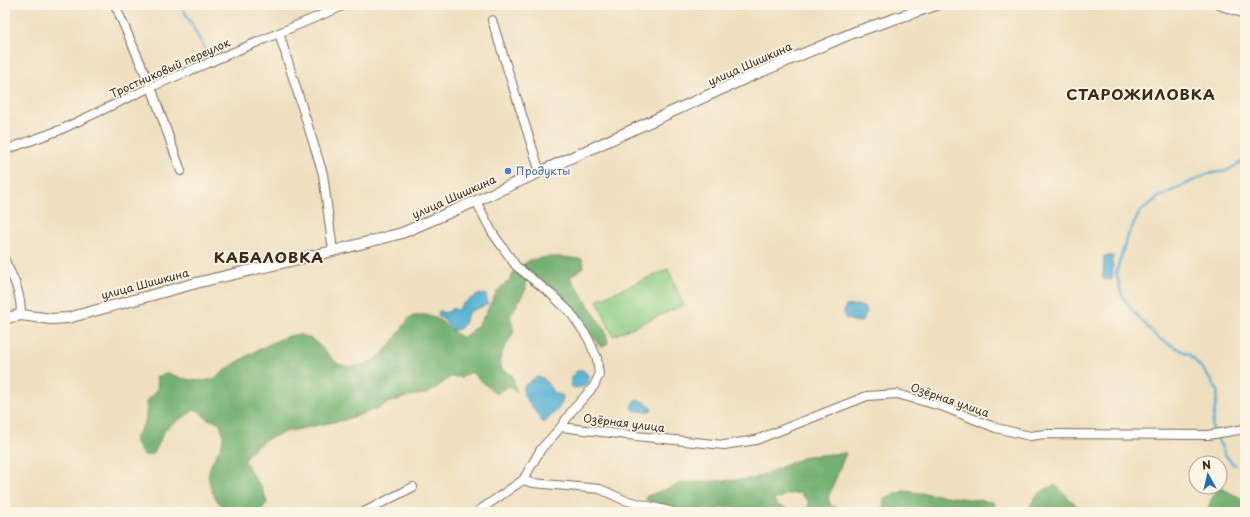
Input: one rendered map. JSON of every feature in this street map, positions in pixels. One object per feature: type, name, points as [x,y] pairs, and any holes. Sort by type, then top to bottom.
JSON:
[{"type":"street","points":[[115,5],[151,87],[181,171]]},
{"type":"street","name":"Тростниковый переулок","points":[[5,150],[60,130],[151,87],[345,5]]},
{"type":"street","name":"улица Шишкина","points":[[5,318],[21,316],[51,319],[68,318],[200,282],[333,251],[402,233],[738,82],[850,34],[936,5]]},
{"type":"street","points":[[1222,5],[1245,13]]},
{"type":"street","points":[[492,20],[540,172]]},
{"type":"street","points":[[279,33],[323,174],[333,251]]},
{"type":"street","points":[[476,200],[492,232],[516,266],[552,294],[570,312],[588,338],[597,358],[599,375],[594,386],[541,449],[523,480],[477,512]]},
{"type":"street","points":[[5,261],[17,285],[21,300],[21,316]]},
{"type":"street","name":"Озёрная улица","points":[[561,427],[724,445],[756,440],[867,396],[897,394],[944,407],[996,428],[1030,436],[1045,434],[1208,435],[1245,429]]},
{"type":"street","points":[[523,480],[533,483],[600,489],[624,500],[674,512]]},
{"type":"street","points":[[364,512],[413,487]]},
{"type":"green space","points":[[548,257],[582,259],[584,266],[570,277],[606,332],[608,343],[605,346],[601,347],[553,287],[537,278],[526,275],[526,289],[510,316],[514,332],[500,357],[500,368],[512,375],[516,391],[508,386],[496,394],[471,372],[462,377],[450,377],[426,394],[409,396],[344,420],[285,432],[265,440],[247,455],[245,461],[262,488],[267,503],[259,512],[234,513],[226,509],[216,499],[210,486],[209,474],[210,468],[223,441],[222,430],[219,422],[207,419],[199,411],[195,410],[169,426],[163,433],[158,446],[153,453],[144,455],[139,449],[135,440],[145,422],[147,401],[155,393],[158,385],[156,377],[168,373],[197,381],[210,380],[265,346],[289,336],[296,335],[302,335],[313,340],[338,364],[344,366],[361,365],[379,356],[397,336],[410,317],[420,315],[436,318],[463,338],[480,323],[497,291],[510,280],[515,270],[530,260]]},
{"type":"green space","points":[[668,269],[684,305],[613,336],[597,300]]},
{"type":"green space","points":[[846,453],[828,498],[831,506],[844,509],[846,512],[807,512],[809,502],[800,493],[788,494],[774,500],[777,505],[793,512],[741,512],[732,506],[713,510],[682,509],[646,500],[647,496],[683,483],[753,479],[807,456]]},
{"type":"green space","points":[[1055,485],[1077,506],[1080,512],[1028,512],[1032,502],[1038,495]]},
{"type":"green space","points":[[904,491],[993,502],[998,512],[884,512],[884,498]]},
{"type":"green space","points":[[1228,492],[1245,500],[1245,512],[1207,512],[1214,495],[1228,495]]},
{"type":"water","points":[[1104,256],[1113,256],[1112,280],[1103,279]]},
{"type":"water","points":[[480,294],[486,295],[488,304],[469,312],[464,324],[459,329],[452,330],[445,320],[439,317],[439,311],[444,313],[454,308],[455,310],[458,310],[461,305]]},
{"type":"water","points":[[857,305],[864,307],[867,312],[861,322],[845,318],[844,311],[846,306]]},
{"type":"water","points":[[579,370],[583,370],[588,375],[589,382],[585,386],[575,388],[571,386],[571,378]]},
{"type":"water","points":[[536,377],[543,378],[555,394],[563,396],[559,408],[543,423],[524,395],[523,387]]},
{"type":"water","points":[[635,400],[645,402],[652,410],[642,412],[633,410],[631,407]]},
{"type":"waterway","points":[[181,5],[205,49]]},
{"type":"waterway","points":[[1213,430],[1212,426],[1218,391],[1205,372],[1190,355],[1158,338],[1137,316],[1122,296],[1116,272],[1128,235],[1140,212],[1157,198],[1207,174],[1226,171],[1245,160]]},
{"type":"waterway","points":[[1217,438],[1227,457],[1235,465]]},
{"type":"place","name":"Продукты","points":[[508,171]]},
{"type":"district","name":"СТАРОЖИЛОВКА","points":[[1141,95]]},
{"type":"district","name":"КАБАЛОВКА","points":[[269,258]]}]
